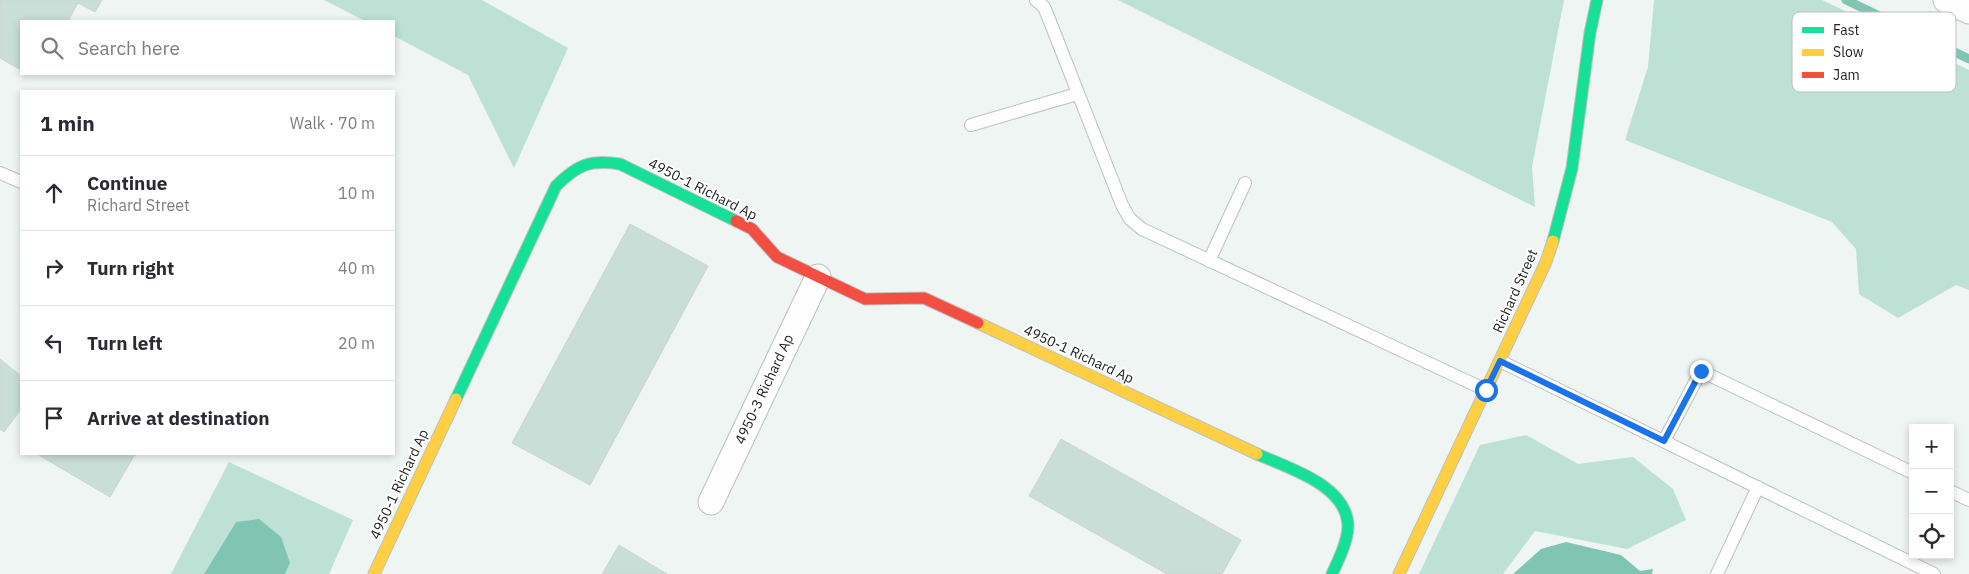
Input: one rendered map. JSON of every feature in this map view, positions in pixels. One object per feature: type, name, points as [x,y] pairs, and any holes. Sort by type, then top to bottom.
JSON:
[{"type":"street","name":"Richard Street","points":[[1399,574],[1546,262],[1563,207],[1572,168],[1596,0]]},
{"type":"street","points":[[1946,0],[1969,11]]},
{"type":"street","name":"4950-1 Richard Ap","points":[[374,574],[556,186],[569,173],[586,163],[603,160],[620,164],[752,229],[777,257],[865,299],[924,298],[1322,484],[1340,502],[1344,509],[1348,526],[1346,544],[1332,574]]},
{"type":"street","name":"4950-3 Richard Ap","points":[[711,502],[818,277]]},
{"type":"lane","points":[[1036,0],[1044,7],[1122,205],[1130,219],[1142,228],[1209,261],[1486,390]]},
{"type":"lane","points":[[971,125],[1078,94]]},
{"type":"lane","points":[[0,173],[20,182]]},
{"type":"lane","points":[[1209,261],[1245,183]]},
{"type":"lane","points":[[1500,361],[1934,574]]},
{"type":"lane","points":[[1664,441],[1701,371],[1909,471]]},
{"type":"lane","points":[[1717,574],[1758,487]]},
{"type":"lane","points":[[1954,493],[1969,500]]},
{"type":"shaded area","points":[[324,0],[482,0],[568,48],[514,168],[468,75],[395,37],[395,20],[363,20]]},
{"type":"shaded area","points":[[1118,0],[1564,0],[1532,167],[1535,207]]},
{"type":"shaded area","points":[[1654,0],[1822,0],[1847,12],[1792,12],[1792,92],[1956,92],[1956,64],[1969,70],[1969,290],[1956,285],[1898,318],[1859,294],[1856,249],[1832,222],[1625,140],[1648,67]]},
{"type":"shaded area","points":[[1526,435],[1578,464],[1633,457],[1673,489],[1686,520],[1627,549],[1535,531],[1503,574],[1419,574],[1480,445]]},
{"type":"shaded area","points":[[229,462],[353,520],[329,574],[285,574],[290,563],[236,522],[204,574],[171,574]]},
{"type":"shaded area","points":[[259,519],[281,537],[290,563],[285,574],[204,574],[236,522]]},
{"type":"shaded area","points":[[1566,542],[1621,555],[1640,571],[1653,569],[1652,574],[1513,574],[1541,549]]},
{"type":"building","points":[[0,0],[102,0],[95,12],[78,3],[69,20],[20,20],[20,69],[0,58]]},
{"type":"building","points":[[630,224],[708,266],[590,485],[512,443]]},
{"type":"building","points":[[0,359],[20,375],[20,410],[4,432],[0,429]]},
{"type":"building","points":[[1061,439],[1241,540],[1222,574],[1167,574],[1029,496]]},
{"type":"building","points":[[39,455],[134,455],[110,497]]},
{"type":"building","points":[[619,545],[667,574],[602,574]]},
{"type":"waterway","points":[[1846,0],[1871,12]]},
{"type":"waterway","points":[[1956,53],[1969,59]]},
{"type":"traffic: fast","points":[[1553,241],[1572,168],[1590,33],[1597,0]]},
{"type":"traffic: fast","points":[[456,399],[556,186],[578,168],[600,162],[620,164],[736,221]]},
{"type":"traffic: fast","points":[[1257,454],[1314,480],[1338,500],[1345,512],[1348,527],[1340,557],[1332,574]]},
{"type":"traffic: slow","points":[[1399,574],[1546,262],[1553,241]]},
{"type":"traffic: slow","points":[[978,323],[1257,454]]},
{"type":"traffic: slow","points":[[374,574],[456,399]]},
{"type":"traffic: jam","points":[[736,221],[752,229],[777,257],[865,299],[924,298],[978,323]]},
{"type":"route","points":[[1486,390],[1500,361],[1664,441],[1701,371]]}]
